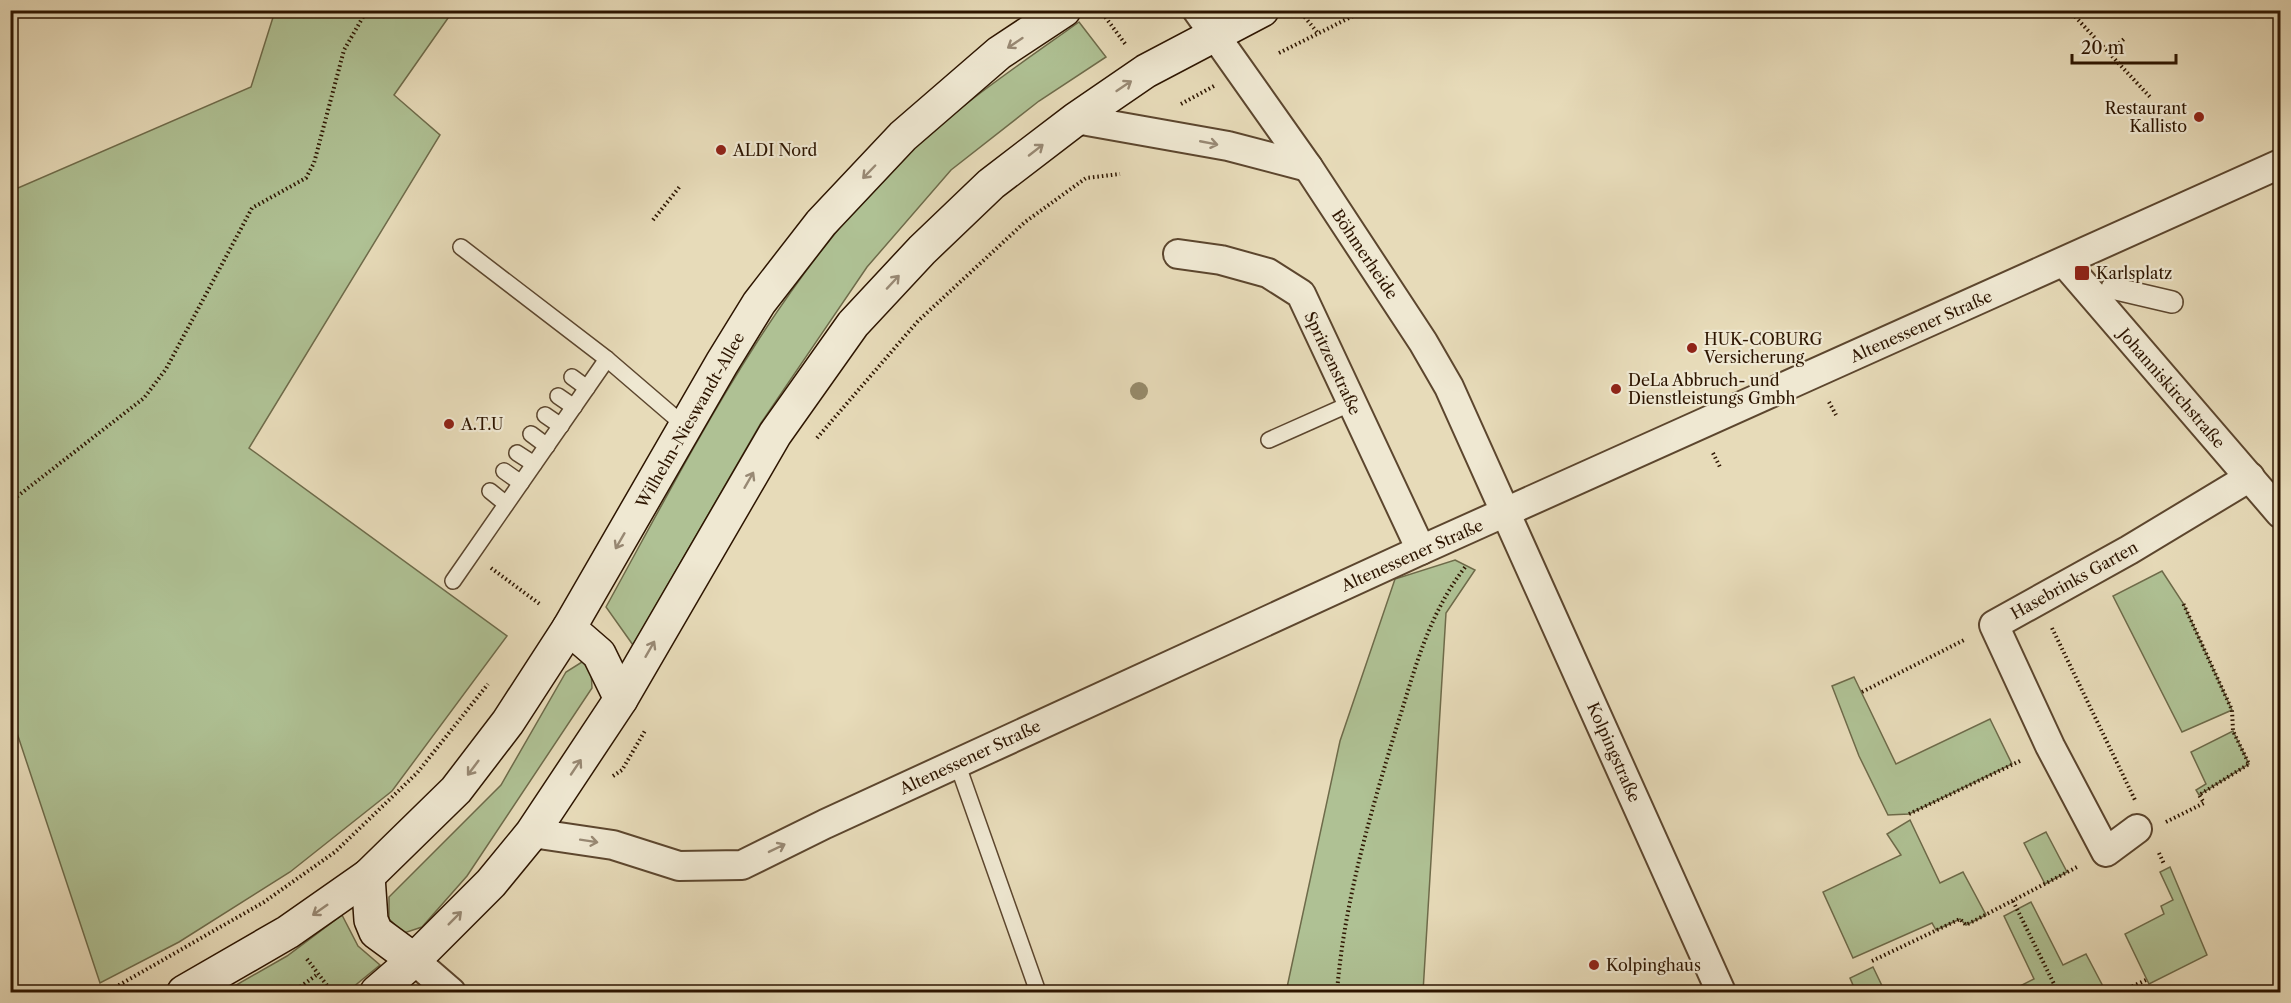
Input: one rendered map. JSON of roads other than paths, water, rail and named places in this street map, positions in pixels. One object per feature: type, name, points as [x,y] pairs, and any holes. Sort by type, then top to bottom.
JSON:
[{"type":"main road","name":"Wilhelm-Nieswandt-Allee","points":[[368,876],[456,790],[508,722],[569,628],[685,426],[759,303],[821,223],[903,136],[999,53],[1064,10]]},
{"type":"main road","points":[[377,993],[414,960],[491,883],[532,833],[621,699],[775,434],[853,324],[922,250],[991,184],[1076,119],[1146,71],[1206,23],[1262,10]]},
{"type":"main road","points":[[569,628],[599,654],[621,699]]},
{"type":"main road","points":[[368,876],[371,920],[376,932],[414,960]]},
{"type":"main road","points":[[184,993],[288,932],[368,876]]},
{"type":"street","name":"Böhmerheide","points":[[1206,23],[1308,167],[1444,378],[1469,425],[1507,512]]},
{"type":"street","points":[[1076,119],[1139,128],[1228,146],[1308,167]]},
{"type":"street","name":"Altenessener Straße","points":[[532,833],[613,845],[679,866],[742,865],[825,824],[1421,550],[2280,164]]},
{"type":"street","name":"Spritzenstraße","points":[[1178,254],[1221,260],[1268,273],[1301,294],[1421,550]]},
{"type":"street","name":"Johanniskirchstraße","points":[[2064,262],[2280,513]]},
{"type":"street","points":[[2112,288],[2172,302]]},
{"type":"street","name":"Hasebrinks Garten","points":[[2143,830],[2106,852],[2050,746],[1994,625],[2250,477]]},
{"type":"street","name":"Kolpingstraße","points":[[1507,512],[1721,993]]},
{"type":"street","points":[[414,960],[451,993]]},
{"type":"lane","points":[[461,247],[608,359],[685,426]]},
{"type":"lane","points":[[453,580],[608,359]]},
{"type":"lane","points":[[572,377],[587,388]]},
{"type":"lane","points":[[558,396],[574,407]]},
{"type":"lane","points":[[1269,440],[1352,403]]},
{"type":"lane","points":[[545,415],[561,426]]},
{"type":"lane","points":[[531,434],[547,446]]},
{"type":"lane","points":[[517,453],[534,464]]},
{"type":"lane","points":[[504,471],[521,483]]},
{"type":"lane","points":[[489,491],[506,504]]},
{"type":"lane","points":[[957,763],[1038,993]]},
{"type":"place","name":"Restaurant Kallisto","points":[[2199,117]]},
{"type":"place","name":"ALDI Nord","points":[[721,150]]},
{"type":"place","name":"Karlsplatz","points":[[2082,273]]},
{"type":"place","name":"HUK-COBURG Versicherung","points":[[1692,348]]},
{"type":"place","name":"DeLa Abbruch- und Dienstleistungs Gmbh","points":[[1616,389]]},
{"type":"place","name":"A.T.U","points":[[449,424]]},
{"type":"place","name":"Kolpinghaus","points":[[1594,965]]}]
